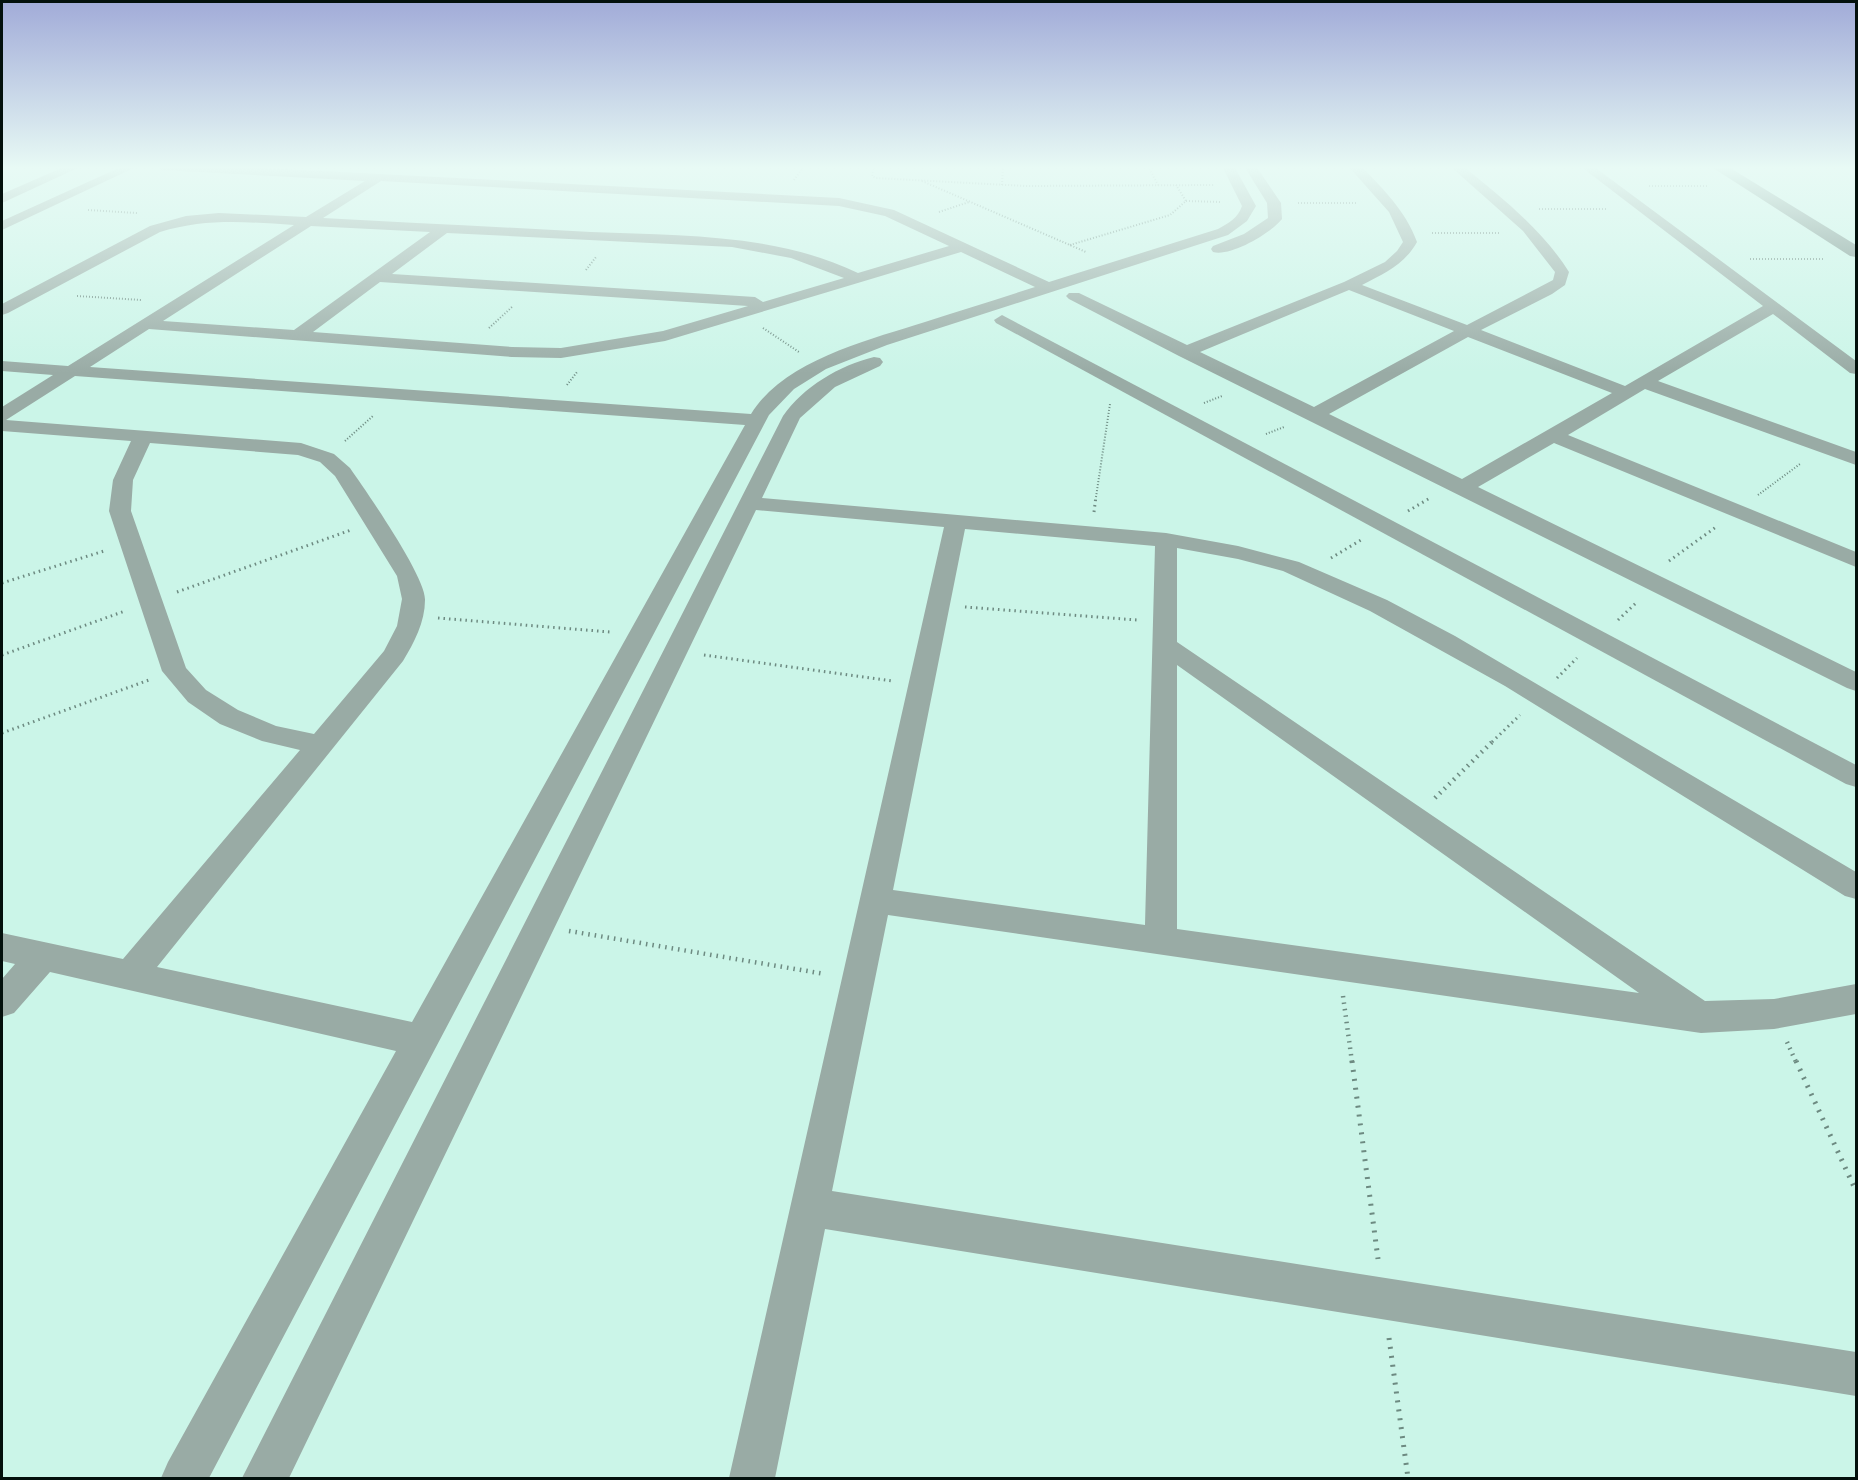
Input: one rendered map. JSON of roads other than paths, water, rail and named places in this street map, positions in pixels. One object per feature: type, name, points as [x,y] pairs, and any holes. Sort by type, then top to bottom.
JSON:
[{"type":"street","points":[[2,310],[142,235]]},
{"type":"street","points":[[2,415],[285,235]]},
{"type":"street","points":[[297,336],[434,235]]},
{"type":"street","points":[[576,235],[732,243],[771,248],[831,265],[854,277]]},
{"type":"street","points":[[937,235],[1049,288]]},
{"type":"street","points":[[265,1479],[792,416],[814,392],[853,369],[1074,296],[1211,244],[1220,235]]},
{"type":"street","points":[[1185,352],[1349,285],[1390,265],[1403,254],[1410,242],[1408,235]]},
{"type":"street","points":[[1314,415],[1560,282],[1562,272],[1556,260],[1533,235]]},
{"type":"street","points":[[1678,235],[1857,369]]},
{"type":"street","points":[[1829,235],[1857,252]]},
{"type":"street","points":[[184,1479],[761,412],[788,385],[820,365],[882,341],[1117,266],[1211,244]]},
{"type":"street","points":[[143,324],[561,353],[665,336],[854,277],[962,247]]},
{"type":"street","points":[[376,278],[773,303]]},
{"type":"street","points":[[1349,285],[1624,392]]},
{"type":"street","points":[[1074,296],[1857,682]]},
{"type":"street","points":[[1462,488],[1773,307]]},
{"type":"street","points":[[1002,320],[1857,777]]},
{"type":"street","points":[[2,366],[757,420]]},
{"type":"street","points":[[1643,382],[1857,459]]},
{"type":"street","points":[[2,425],[301,449],[327,458],[343,472],[408,576],[414,599],[409,626],[394,655],[130,975]]},
{"type":"street","points":[[1552,435],[1857,560]]},
{"type":"street","points":[[144,436],[128,462],[120,488],[120,511],[175,670],[197,696],[229,717],[271,734],[321,745]]},
{"type":"street","points":[[749,503],[1166,540],[1203,545],[1260,558],[1306,573],[1407,620],[1539,696],[1857,887]]},
{"type":"street","points":[[752,1479],[956,521]]},
{"type":"street","points":[[1161,941],[1166,540]]},
{"type":"street","points":[[1165,633],[1701,1017]]},
{"type":"street","points":[[875,900],[1701,1017],[1774,1014],[1857,999]]},
{"type":"street","points":[[2,947],[421,1040]]},
{"type":"street","points":[[2,1002],[43,956]]},
{"type":"street","points":[[809,1207],[1857,1374]]}]
